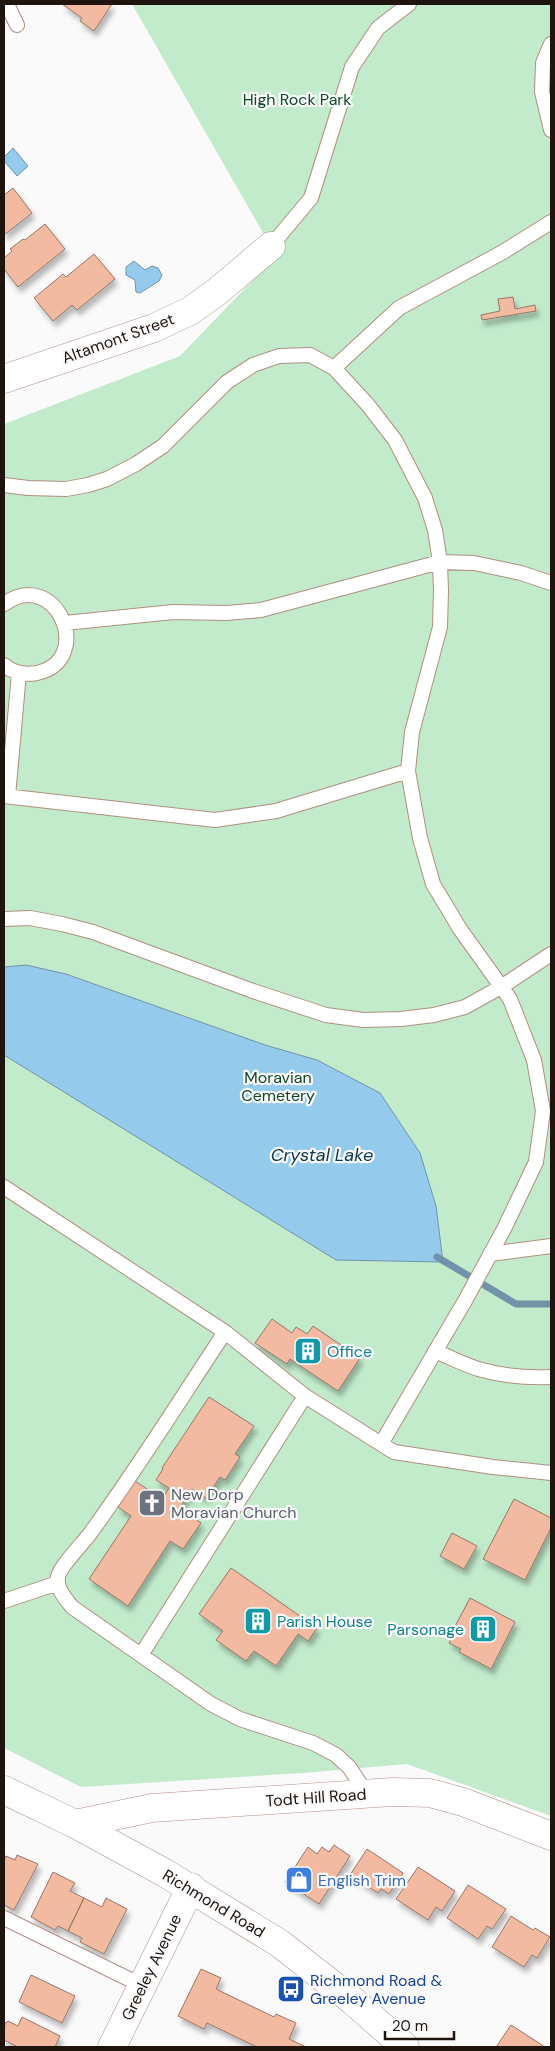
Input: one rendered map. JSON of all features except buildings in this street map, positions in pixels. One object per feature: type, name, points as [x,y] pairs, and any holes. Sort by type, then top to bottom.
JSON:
[{"type":"street","name":"Altamont Street","points":[[8,370],[154,328],[190,311],[218,291],[271,246]]},
{"type":"street","name":"Richmond Road","points":[[4,1790],[75,1824],[191,1887],[279,1943],[352,2000],[405,2047]]},
{"type":"street","name":"Todt Hill Road","points":[[75,1824],[152,1808],[392,1792],[430,1794],[463,1802],[551,1836]]},
{"type":"street","name":"Greeley Avenue","points":[[112,2047],[191,1887]]},
{"type":"lane","points":[[7,4],[17,25]]},
{"type":"lane","points":[[271,246],[311,198],[352,67],[378,28],[409,4]]},
{"type":"lane","points":[[551,44],[543,63],[542,92],[551,130]]},
{"type":"lane","points":[[334,368],[399,308],[502,252],[551,222]]},
{"type":"lane","points":[[4,485],[66,489],[108,479],[136,464],[163,446],[227,382],[253,364],[279,356],[310,355],[334,368],[368,405],[395,440],[425,498],[435,530],[440,562],[441,591],[440,627],[412,732],[408,771],[420,838],[433,884],[460,929],[510,999],[534,1060],[543,1111],[536,1162],[466,1299],[382,1444]]},
{"type":"lane","points":[[65,623],[173,612],[226,613],[261,610],[440,562],[474,563],[521,573],[551,583]]},
{"type":"lane","points":[[4,604],[23,596],[37,597],[49,602],[54,606],[65,623],[67,635],[60,657],[52,666],[42,672],[18,673],[4,665]]},
{"type":"lane","points":[[18,673],[6,796],[215,820],[276,811],[408,771]]},
{"type":"lane","points":[[4,919],[30,918],[93,932],[253,991],[335,1016],[363,1020],[434,1015],[465,1007],[501,987],[551,954]]},
{"type":"lane","points":[[4,1187],[225,1332],[305,1396],[394,1452],[493,1468],[551,1473]]},
{"type":"lane","points":[[487,1260],[551,1246]]},
{"type":"lane","points":[[225,1332],[120,1491],[89,1535],[61,1569],[58,1583],[62,1595],[72,1607],[211,1704],[240,1719],[313,1743],[336,1755],[350,1767],[367,1794]]},
{"type":"lane","points":[[435,1351],[480,1370],[498,1374],[551,1378]]},
{"type":"lane","points":[[141,1655],[305,1396]]},
{"type":"lane","points":[[4,1601],[58,1583]]},
{"type":"lane","points":[[4,1918],[142,1986]]},
{"type":"green space","name":"Moravian Cemetery","points":[[132,4],[551,4],[551,1816],[407,1764],[303,1773],[81,1787],[4,1748],[4,424],[180,356],[259,274],[274,252]]},
{"type":"water","points":[[13,148],[28,166],[17,176],[4,161],[4,157]]},
{"type":"water","points":[[134,261],[145,270],[152,266],[158,268],[162,275],[159,281],[140,293],[136,292],[135,280],[126,275],[126,267]]},
{"type":"water","name":"Crystal Lake","points":[[26,965],[66,974],[265,1045],[317,1060],[380,1093],[420,1153],[436,1206],[443,1262],[336,1260],[4,1055],[4,967]]},
{"type":"waterway","points":[[437,1257],[516,1304],[551,1304]]},
{"type":"place","name":"Office","points":[[308,1351]]},
{"type":"place","name":"New Dorp Moravian Church","points":[[152,1503]]},
{"type":"place","name":"Parish House","points":[[258,1621]]},
{"type":"place","name":"Parsonage","points":[[483,1629]]},
{"type":"place","name":"English Trim","points":[[299,1880]]},
{"type":"place","name":"Richmond Road & Greeley Avenue","points":[[291,1989]]},
{"type":"park label","name":"High Rock Park","points":[[297,99]]}]
